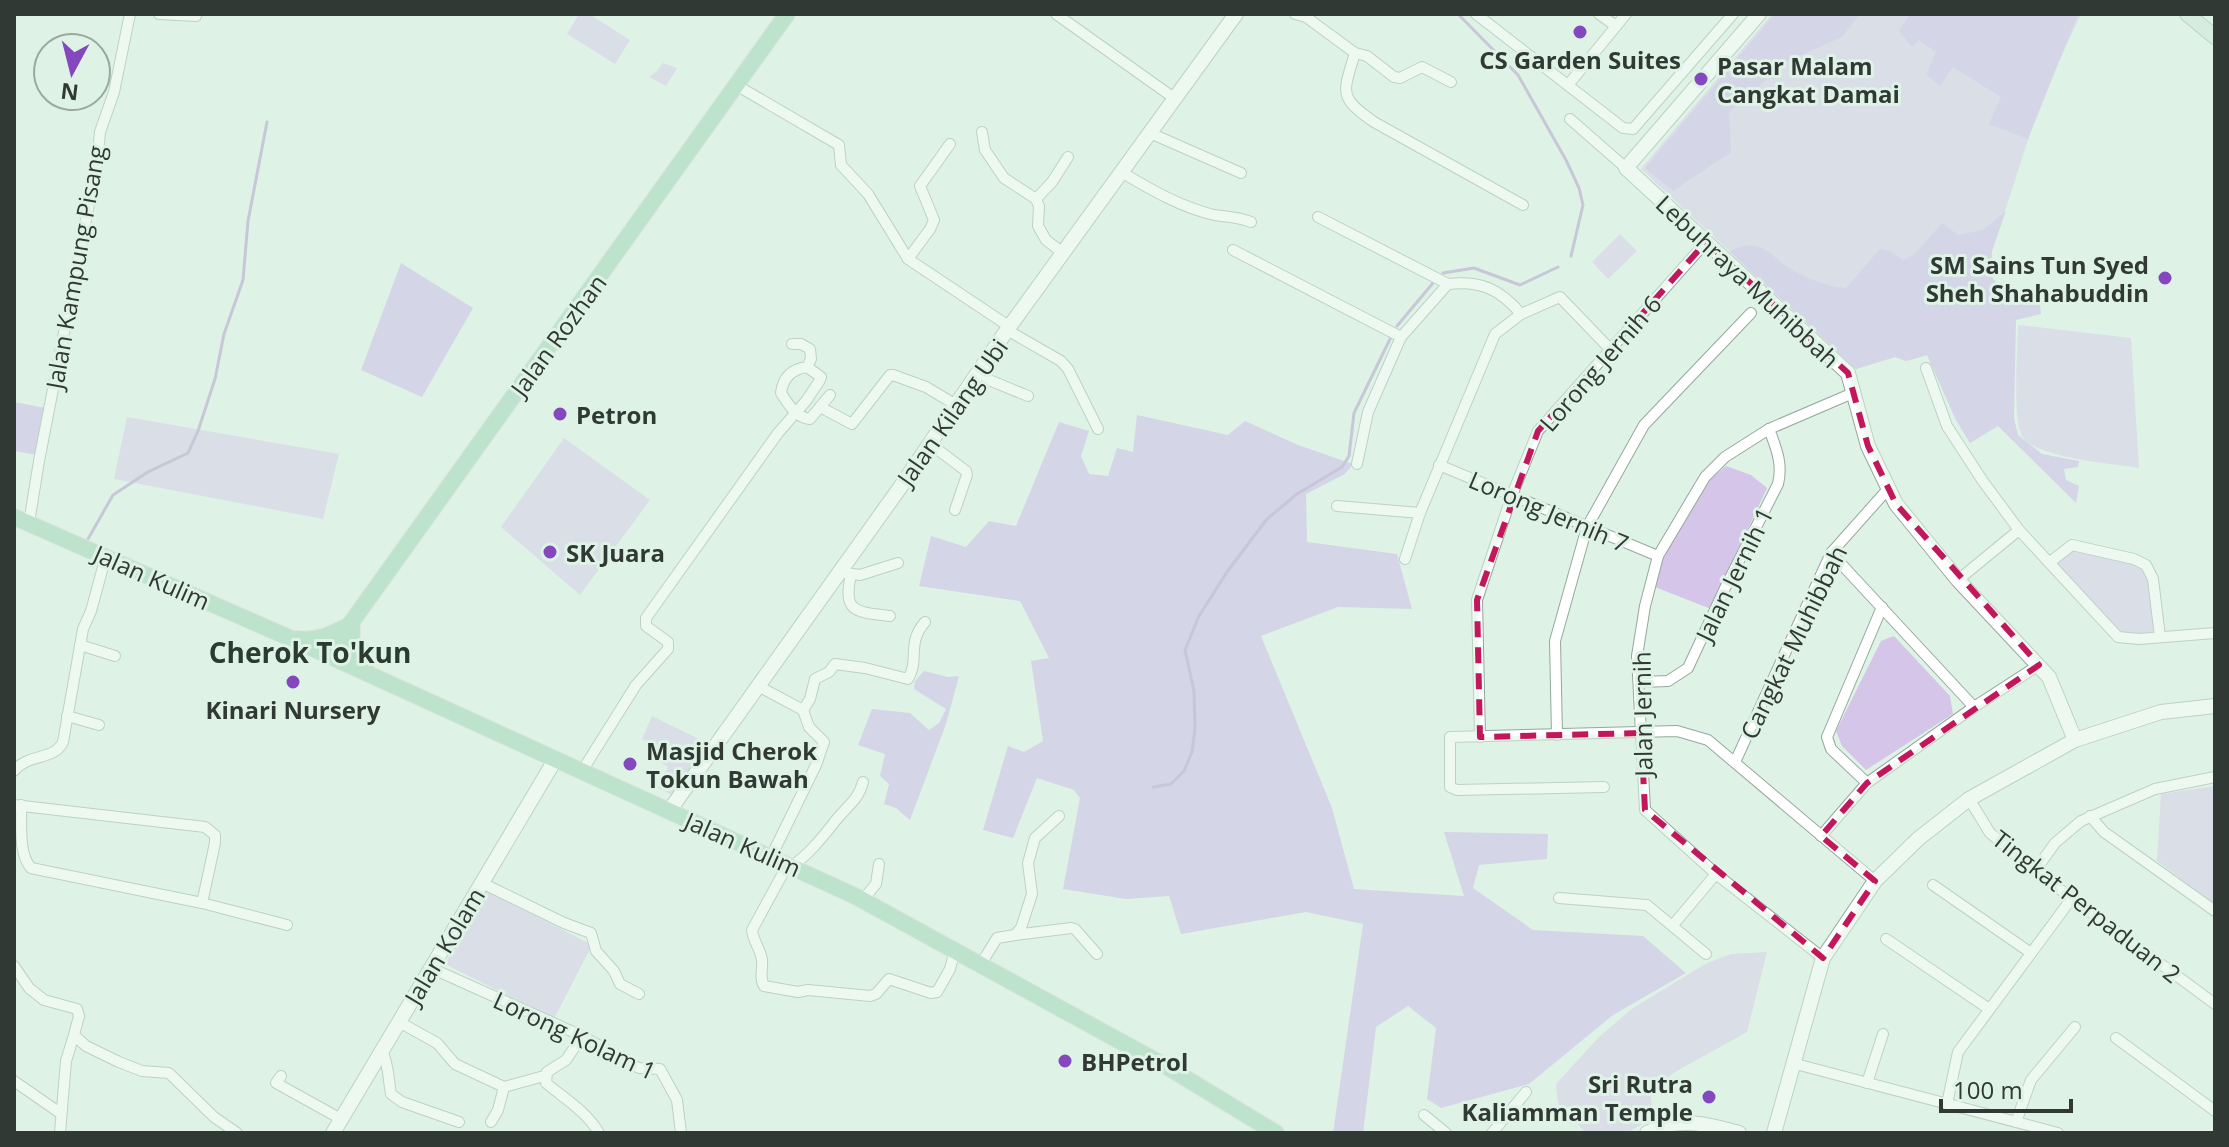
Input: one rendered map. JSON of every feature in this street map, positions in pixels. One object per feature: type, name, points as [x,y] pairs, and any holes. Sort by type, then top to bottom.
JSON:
[{"type":"main road","name":"Jalan Rozhan","points":[[328,655],[787,14]]},
{"type":"main road","points":[[2187,14],[2215,37]]},
{"type":"main road","name":"Jalan Kulim","points":[[22,520],[790,865],[981,964],[1183,1076],[1276,1133]]},
{"type":"main road","points":[[292,639],[309,641],[326,637],[352,624],[354,657],[370,674]]},
{"type":"street","name":"Jalan Kampung Pisang","points":[[22,520],[39,461],[97,163],[100,132],[114,92],[130,14]]},
{"type":"street","points":[[159,14],[195,14]]},
{"type":"street","points":[[1056,14],[1174,98]]},
{"type":"street","name":"Jalan Kilang Ubi","points":[[669,811],[758,686],[845,573],[1008,329],[1236,14]]},
{"type":"street","points":[[1295,14],[1306,17],[1394,77],[1400,78],[1422,67],[1451,82]]},
{"type":"street","points":[[1476,14],[1623,128],[1633,129],[1733,14]]},
{"type":"street","points":[[1599,14],[1616,26]]},
{"type":"street","points":[[1568,85],[1626,14]]},
{"type":"street","points":[[1626,168],[1759,14]]},
{"type":"street","points":[[1355,53],[1346,89],[1347,101],[1353,108],[1523,205]]},
{"type":"street","points":[[736,85],[839,145],[841,165],[868,194],[908,259],[1008,329],[1061,361],[1098,429]]},
{"type":"street","name":"Lebuhraya Muhibbah","points":[[1570,119],[1848,373],[1868,446],[1896,504],[1958,580],[2039,665],[2057,690],[2075,740]]},
{"type":"street","points":[[982,132],[985,150],[1004,178],[1036,199],[1039,206],[1038,226],[1046,240],[1063,253]]},
{"type":"street","points":[[1150,133],[1241,173]]},
{"type":"street","points":[[908,259],[934,220],[920,186],[950,144]]},
{"type":"street","points":[[1036,199],[1052,182],[1068,157]]},
{"type":"street","points":[[1121,172],[1165,198],[1211,214],[1237,216],[1251,222]]},
{"type":"street","points":[[1318,217],[1448,284],[1480,283],[1493,288],[1521,314]]},
{"type":"street","name":"Lorong Jernih 6","points":[[1480,737],[1477,600],[1512,495],[1538,431],[1706,242]]},
{"type":"street","points":[[1233,250],[1401,337]]},
{"type":"street","points":[[1357,464],[1368,412],[1401,337],[1448,284]]},
{"type":"street","name":"Lorong Jernih 7","points":[[1405,559],[1420,513],[1490,343],[1502,327],[1521,314],[1560,297],[1610,349]]},
{"type":"street","points":[[1557,735],[1555,641],[1587,527],[1644,425],[1751,313]]},
{"type":"street","points":[[792,344],[801,344],[810,349],[811,359],[807,367],[791,372],[781,389],[795,413],[810,419],[830,395]]},
{"type":"street","points":[[582,771],[636,685],[668,649],[668,642],[646,626],[646,618],[806,401],[821,377],[807,367]]},
{"type":"street","points":[[1926,368],[1947,426],[2019,530],[2118,637],[2139,639],[2215,633]]},
{"type":"street","points":[[979,371],[989,380],[1028,396]]},
{"type":"street","points":[[820,407],[852,424],[890,375],[926,387],[956,405]]},
{"type":"street","name":"Jalan Jernih","points":[[1823,958],[1716,874],[1645,810],[1637,656],[1645,606],[1658,556],[1705,477],[1725,457],[1769,429],[1853,393]]},
{"type":"street","name":"Jalan Jernih 1","points":[[1640,682],[1668,681],[1688,668],[1778,484],[1780,458],[1769,429]]},
{"type":"street","points":[[929,443],[966,471],[955,510]]},
{"type":"street","name":"Lorong Jernih 7","points":[[1439,465],[1658,556]]},
{"type":"street","name":"Cangkat Muhibbah","points":[[1735,762],[1831,553],[1888,489]]},
{"type":"street","points":[[1337,506],[1420,513]]},
{"type":"street","points":[[1958,580],[2019,530]]},
{"type":"street","points":[[2050,562],[2072,545],[2134,559],[2146,565],[2153,579],[2160,637]]},
{"type":"street","points":[[1831,553],[1974,707]]},
{"type":"street","points":[[14,771],[27,760],[60,748],[80,645],[106,556]]},
{"type":"street","points":[[890,616],[857,610],[848,602],[845,573],[860,575],[898,563]]},
{"type":"street","points":[[1867,783],[1831,749],[1827,737],[1882,607]]},
{"type":"street","points":[[771,857],[824,742],[805,721],[803,710],[810,699],[815,679],[829,672],[835,664],[908,679],[913,670],[913,643],[917,631],[925,622]]},
{"type":"street","points":[[80,645],[115,656]]},
{"type":"street","points":[[1821,836],[1867,783],[2039,665]]},
{"type":"street","points":[[758,686],[803,710]]},
{"type":"street","points":[[1774,1133],[1823,958],[1875,881],[1918,839],[1969,799],[2075,740],[2161,712],[2215,706]]},
{"type":"street","points":[[67,716],[99,725]]},
{"type":"street","points":[[1604,787],[1457,790],[1450,787],[1450,737],[1677,731],[1708,740],[1875,881]]},
{"type":"street","name":"Jalan Kolam","points":[[333,1133],[555,760]]},
{"type":"street","points":[[2035,871],[2055,843],[2090,816],[2155,789],[2215,777]]},
{"type":"street","points":[[863,782],[854,802],[833,823],[821,841],[790,865],[752,930],[753,941],[762,956],[761,980],[764,986],[798,992],[808,990],[870,996],[876,994],[889,979],[931,993],[937,992],[950,969],[955,950]]},
{"type":"street","name":"Tingkat Perpaduan 2","points":[[1969,799],[1990,833],[2035,871],[2215,1004]]},
{"type":"street","points":[[202,903],[215,843],[215,835],[205,827],[18,805],[23,851],[31,868],[202,903],[287,925]]},
{"type":"street","points":[[1015,935],[1021,928],[1032,894],[1028,863],[1035,838],[1059,816]]},
{"type":"street","points":[[2090,816],[2104,832],[2215,911]]},
{"type":"street","points":[[862,901],[876,884],[879,864]]},
{"type":"street","points":[[1673,925],[1716,874]]},
{"type":"street","points":[[482,883],[591,933],[596,951],[614,971],[620,984],[639,994]]},
{"type":"street","points":[[1933,885],[2031,953]]},
{"type":"street","points":[[1559,898],[1647,905],[1706,954]]},
{"type":"street","points":[[1947,1104],[1958,1052],[2072,898]]},
{"type":"street","points":[[981,964],[997,938],[1071,928],[1097,954]]},
{"type":"street","points":[[1886,939],[1989,1009]]},
{"type":"street","points":[[14,966],[29,988],[44,1000],[77,1009],[79,1016],[66,1061],[60,1133]]},
{"type":"street","name":"Lorong Kolam 1","points":[[431,968],[582,1036],[639,1068],[660,1069],[677,1100],[681,1133]]},
{"type":"street","points":[[399,1022],[437,1043],[455,1064],[504,1087],[544,1076],[573,1052],[582,1036]]},
{"type":"street","points":[[2016,1122],[2031,1080],[2075,1027]]},
{"type":"street","points":[[1867,1083],[1883,1034]]},
{"type":"street","points":[[74,1035],[86,1046],[119,1062],[142,1071],[169,1073],[214,1117],[237,1133]]},
{"type":"street","points":[[2116,1038],[2215,1111]]},
{"type":"street","points":[[382,1051],[388,1063],[391,1094],[402,1102],[459,1122]]},
{"type":"street","points":[[1792,1063],[2058,1133]]},
{"type":"street","points":[[281,1076],[276,1083],[341,1119]]},
{"type":"street","points":[[544,1076],[546,1083],[566,1096],[599,1133]]},
{"type":"street","points":[[14,1081],[60,1113]]},
{"type":"street","points":[[491,1122],[504,1087]]},
{"type":"street","points":[[1492,1133],[1526,1092]]},
{"type":"street","points":[[1424,1115],[1446,1133]]},
{"type":"street","points":[[1647,1133],[1661,1125],[1678,1122],[1739,1133]]},
{"type":"highlighted area","points":[[1706,242],[1848,373],[1868,446],[1896,504],[2039,665],[1867,783],[1821,836],[1875,881],[1823,958],[1645,810],[1641,733],[1480,737],[1477,600],[1538,431]]},
{"type":"shaded area","points":[[579,14],[589,14],[630,40],[615,64],[567,34]]},
{"type":"shaded area","points":[[1772,14],[2081,14],[2041,100],[1992,251],[1992,277],[2003,291],[2015,293],[1970,443],[1956,420],[1927,355],[1906,361],[1895,357],[1856,369],[1641,169]]},
{"type":"shaded area","points":[[1775,14],[1860,14],[1842,37],[1786,62],[1729,112],[1731,152],[1673,191],[1645,168]]},
{"type":"shaded area","points":[[1910,14],[2078,14],[2028,139],[1989,124],[2001,97],[1953,67],[1940,86],[1926,74],[1936,52],[1919,40],[1912,47],[1899,31]]},
{"type":"shaded area","points":[[663,63],[677,68],[666,86],[649,77]]},
{"type":"shaded area","points":[[2006,211],[1992,251],[1992,277],[2003,291],[2039,296],[2041,314],[2016,320],[2014,418],[2018,435],[2042,454],[2079,461],[2078,467],[2064,469],[2066,480],[2079,486],[2076,503],[1998,426],[1970,443],[1956,420],[1927,355],[1906,361],[1895,357],[1856,369],[1730,252],[1744,246],[1760,247],[1807,278],[1846,288],[1880,249],[1890,251],[1903,260],[1914,255],[1942,223],[1958,235],[1983,230]]},
{"type":"shaded area","points":[[1620,234],[1637,251],[1608,279],[1592,262]]},
{"type":"shaded area","points":[[401,263],[473,308],[422,397],[361,370]]},
{"type":"shaded area","points":[[2018,325],[2131,338],[2139,468],[2058,455],[2029,444],[2022,436],[2016,399]]},
{"type":"shaded area","points":[[14,402],[46,408],[38,455],[14,451]]},
{"type":"shaded area","points":[[1137,415],[1228,435],[1245,421],[1298,445],[1353,464],[1345,474],[1306,494],[1307,542],[1397,554],[1412,609],[1338,607],[1261,636],[1332,808],[1354,889],[1464,896],[1444,832],[1548,834],[1547,859],[1479,865],[1473,888],[1533,930],[1643,936],[1686,973],[1613,1015],[1529,1084],[1441,1108],[1427,1099],[1436,1028],[1408,1006],[1376,1027],[1363,1133],[1333,1133],[1363,924],[1306,912],[1181,934],[1169,896],[1126,899],[1063,889],[1080,798],[1074,790],[1037,778],[1013,838],[983,830],[1008,746],[1024,752],[1043,741],[1031,661],[1049,658],[1020,601],[919,586],[931,536],[966,547],[989,521],[1016,526],[1059,422],[1089,431],[1081,456],[1089,474],[1108,476],[1117,448],[1133,452]]},
{"type":"shaded area","points":[[127,417],[339,454],[323,519],[114,479]]},
{"type":"shaded area","points":[[564,438],[650,500],[580,595],[501,527]]},
{"type":"shaded area","points":[[1726,466],[1751,475],[1767,488],[1711,609],[1655,587],[1660,560],[1706,483]]},
{"type":"shaded area","points":[[2074,549],[2143,567],[2149,580],[2157,633],[2120,633],[2057,563]]},
{"type":"shaded area","points":[[1894,636],[1950,696],[1953,714],[1866,770],[1842,746],[1836,731],[1881,641]]},
{"type":"shaded area","points":[[924,671],[948,677],[959,676],[946,724],[910,820],[896,808],[884,804],[889,784],[880,776],[885,754],[858,745],[872,709],[910,713],[929,730],[939,723],[946,709],[914,689],[915,681]]},
{"type":"shaded area","points":[[652,716],[709,744],[672,795],[658,788],[668,767],[652,758],[656,748],[642,739]]},
{"type":"shaded area","points":[[2215,786],[2215,904],[2157,861],[2161,794]]},
{"type":"shaded area","points":[[483,889],[592,945],[554,1019],[445,964]]},
{"type":"shaded area","points":[[1767,952],[1747,1032],[1675,1072],[1650,1091],[1654,1117],[1627,1133],[1586,1133],[1558,1104],[1556,1084],[1599,1037],[1633,1008],[1707,963],[1731,954]]},
{"type":"waterway","points":[[1458,14],[1518,75],[1566,160],[1583,205],[1571,256]]},
{"type":"waterway","points":[[88,539],[113,495],[148,472],[188,453],[198,431],[215,379],[224,334],[243,280],[248,221],[267,122]]},
{"type":"waterway","points":[[1443,273],[1474,268],[1520,285],[1558,267]]},
{"type":"waterway","points":[[1397,326],[1433,283]]},
{"type":"waterway","points":[[1153,787],[1171,784],[1184,771],[1192,752],[1194,691],[1185,650],[1199,616],[1267,519],[1297,494],[1342,467],[1349,456],[1354,413],[1390,339]]},
{"type":"place","name":"CS Garden Suites","points":[[1580,32]]},
{"type":"place","name":"Pasar Malam Cangkat Damai","points":[[1701,79]]},
{"type":"place","name":"SM Sains Tun Syed Sheh Shahabuddin","points":[[2165,278]]},
{"type":"place","name":"Petron","points":[[560,414]]},
{"type":"place","name":"SK Juara","points":[[550,552]]},
{"type":"place","name":"Kinari Nursery","points":[[293,682]]},
{"type":"place","name":"Masjid Cherok Tokun Bawah","points":[[630,764]]},
{"type":"place","name":"BHPetrol","points":[[1065,1061]]},
{"type":"place","name":"Sri Rutra Kaliamman Temple","points":[[1709,1097]]},
{"type":"district","name":"Cherok To'kun","points":[[310,652]]}]
